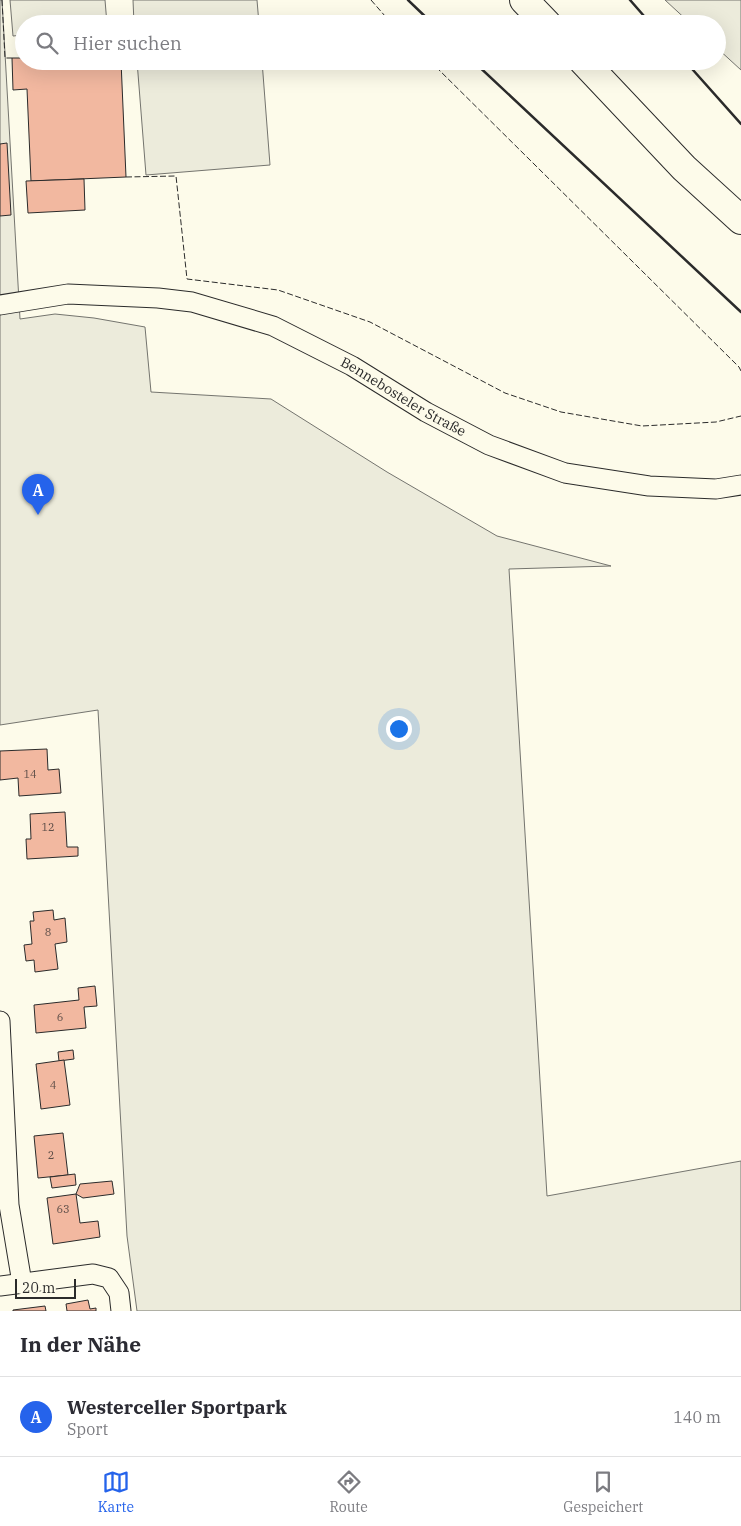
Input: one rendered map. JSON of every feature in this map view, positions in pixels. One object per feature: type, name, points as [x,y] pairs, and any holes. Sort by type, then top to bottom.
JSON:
[{"type":"highway","points":[[524,0],[538,15]]},
{"type":"highway","points":[[591,70],[684,168],[741,220]]},
{"type":"street","name":"Bennebosteler Straße","points":[[0,305],[68,294],[158,298],[192,302],[273,326],[352,366],[426,412],[489,445],[564,474],[649,486],[716,489],[741,485]]},
{"type":"street","points":[[0,1021],[9,1205],[22,1283]]},
{"type":"street","points":[[0,1286],[92,1274],[109,1278],[119,1293],[122,1311]]},
{"type":"shaded area","points":[[0,0],[2,0],[20,319],[55,314],[94,318],[145,327],[151,392],[271,399],[387,472],[497,536],[611,566],[509,569],[547,1196],[741,1161],[741,1311],[137,1311],[127,1236],[98,710],[0,725]]},
{"type":"shaded area","points":[[10,0],[105,0],[106,15],[15,15],[15,36],[13,36]]},
{"type":"shaded area","points":[[133,0],[257,0],[258,15],[134,15]]},
{"type":"shaded area","points":[[665,0],[741,0],[741,70],[726,56],[726,15],[681,15]]},
{"type":"shaded area","points":[[138,70],[263,70],[270,165],[146,175]]},
{"type":"building","points":[[12,58],[15,58],[15,70],[121,70],[126,177],[31,181],[27,89],[13,90]]},
{"type":"building","points":[[7,143],[11,215],[0,216],[0,144]]},
{"type":"building","points":[[84,179],[85,210],[28,213],[26,181]]},
{"type":"building","points":[[47,749],[48,770],[59,769],[61,793],[19,796],[18,778],[0,780],[0,751]]},
{"type":"building","points":[[65,812],[67,847],[78,847],[78,856],[27,859],[26,839],[31,839],[30,814]]},
{"type":"building","points":[[53,910],[54,920],[65,918],[67,942],[55,944],[58,969],[35,972],[34,960],[26,961],[24,945],[32,944],[30,921],[34,921],[33,912]]},
{"type":"building","points":[[95,986],[97,1006],[84,1007],[86,1028],[36,1033],[34,1005],[79,1000],[78,988]]},
{"type":"building","points":[[73,1050],[74,1059],[59,1061],[58,1052]]},
{"type":"building","points":[[64,1060],[70,1105],[41,1109],[36,1064]]},
{"type":"building","points":[[63,1133],[68,1175],[38,1178],[34,1136]]},
{"type":"building","points":[[75,1174],[76,1185],[52,1188],[50,1177]]},
{"type":"building","points":[[112,1181],[114,1194],[83,1198],[76,1194],[80,1184]]},
{"type":"building","points":[[76,1194],[80,1223],[98,1221],[100,1237],[53,1244],[47,1198]]},
{"type":"building","points":[[88,1300],[90,1309],[96,1308],[96,1311],[67,1311],[66,1304]]},
{"type":"building","points":[[45,1306],[46,1311],[13,1311],[13,1310]]},
{"type":"fence","points":[[2,0],[5,58],[12,58]]},
{"type":"fence","points":[[371,0],[384,15]]},
{"type":"fence","points":[[439,70],[741,371]]},
{"type":"fence","points":[[126,177],[176,176],[187,279],[278,290],[370,322],[505,393],[561,412],[642,426],[716,422],[741,416]]},
{"type":"wall","points":[[408,0],[424,15]]},
{"type":"wall","points":[[630,0],[643,15]]},
{"type":"wall","points":[[483,70],[741,312]]},
{"type":"wall","points":[[693,70],[741,124]]},
{"type":"place","name":"Westerceller Sportpark","points":[[38,515]]}]
